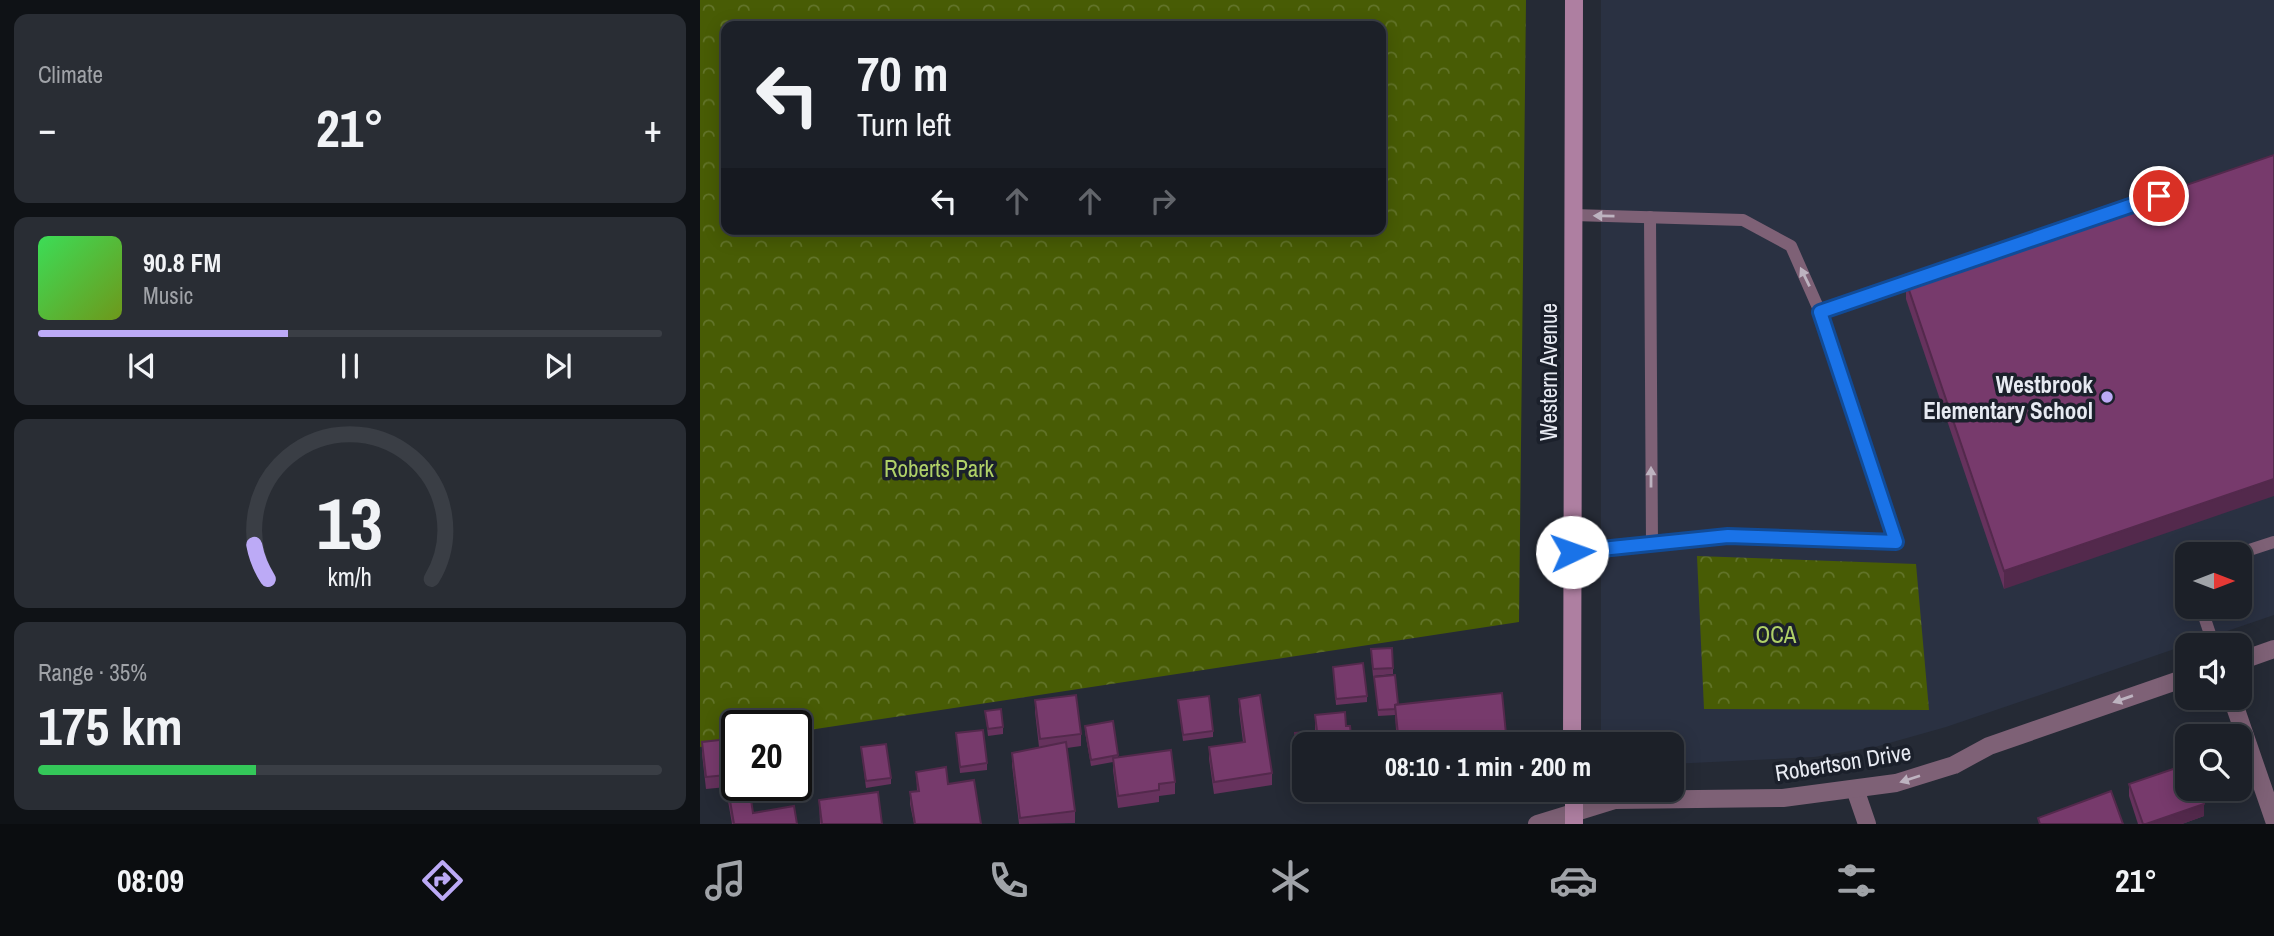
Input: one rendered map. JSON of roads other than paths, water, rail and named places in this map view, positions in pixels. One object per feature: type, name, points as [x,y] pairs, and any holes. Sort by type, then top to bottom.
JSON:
[{"type":"street","name":"Western Avenue","points":[[1572,732],[1574,0]]},
{"type":"street","points":[[2252,656],[2274,649]]},
{"type":"street","name":"Robertson Drive","points":[[1536,824],[1574,818],[1615,800],[1783,798],[1896,783],[1954,765],[1989,746],[2175,682]]},
{"type":"street","points":[[2236,710],[2274,820]]},
{"type":"street","points":[[1855,789],[1867,824]]},
{"type":"lane","points":[[1572,552],[1728,536],[1896,542],[1820,312],[1791,246],[1743,220],[1573,215]]},
{"type":"lane","points":[[1650,217],[1652,545]]},
{"type":"lane","points":[[1820,312],[1929,276]]},
{"type":"lane","points":[[2252,549],[2274,542]]},
{"type":"place","name":"Westbrook Elementary School","points":[[2107,397]]},
{"type":"park label","name":"Roberts Park","points":[[939,468]]},
{"type":"park label","name":"OCA","points":[[1776,634]]}]
